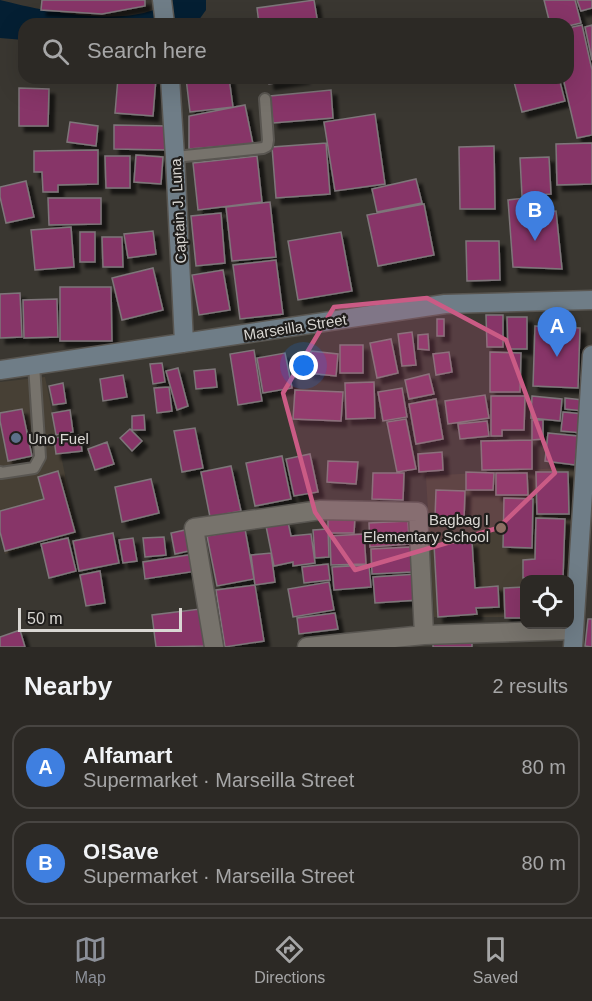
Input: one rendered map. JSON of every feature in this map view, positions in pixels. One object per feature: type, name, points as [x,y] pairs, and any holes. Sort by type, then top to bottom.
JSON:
[{"type":"main road","points":[[162,2],[164,18]]},
{"type":"main road","name":"Captain J. Luna","points":[[170,84],[184,344]]},
{"type":"main road","name":"Marseilla Street","points":[[0,370],[445,304],[592,300]]},
{"type":"main road","points":[[574,638],[592,355]]},
{"type":"street","points":[[214,647],[194,528],[321,510],[418,512],[424,635]]},
{"type":"street","points":[[307,647],[424,635],[574,638]]},
{"type":"lane","points":[[175,157],[267,146],[265,99]]},
{"type":"lane","points":[[0,472],[34,468],[40,457],[34,365]]},
{"type":"highlighted area","points":[[427,298],[506,340],[555,473],[498,528],[355,570],[315,512],[283,393],[334,307]]},
{"type":"shaded area","points":[[45,377],[77,534],[5,554],[0,537],[0,382]]},
{"type":"shaded area","name":"Bagbag I Elementary School","points":[[577,467],[570,575],[520,575],[520,617],[434,617],[426,476]]},
{"type":"water","points":[[0,0],[64,13],[112,17],[135,15],[155,9],[171,0],[206,0],[206,10],[200,18],[18,18],[18,40],[0,38]]},
{"type":"building","points":[[42,0],[145,0],[145,6],[102,14],[41,10]]},
{"type":"building","points":[[314,0],[317,18],[258,18],[257,8]]},
{"type":"building","points":[[544,0],[575,0],[581,23],[574,25],[574,18],[548,18]]},
{"type":"building","points":[[577,0],[592,0],[592,8],[581,11]]},
{"type":"building","points":[[582,25],[592,70],[592,135],[577,138],[564,84],[574,84],[574,27]]},
{"type":"building","points":[[592,25],[592,60],[585,27]]},
{"type":"building","points":[[117,84],[156,84],[153,116],[115,113]]},
{"type":"building","points":[[187,84],[230,84],[233,107],[190,112]]},
{"type":"building","points":[[515,84],[561,84],[565,101],[522,112]]},
{"type":"building","points":[[19,88],[49,89],[48,126],[19,126]]},
{"type":"building","points":[[331,90],[333,118],[273,123],[270,96]]},
{"type":"building","points":[[245,105],[253,144],[189,149],[189,116]]},
{"type":"building","points":[[375,114],[385,184],[335,191],[324,122]]},
{"type":"building","points":[[70,122],[98,126],[96,146],[67,142]]},
{"type":"building","points":[[114,125],[168,126],[168,150],[114,149]]},
{"type":"building","points":[[326,143],[330,194],[276,198],[272,147]]},
{"type":"building","points":[[592,143],[592,184],[557,185],[556,144]]},
{"type":"building","points":[[494,146],[495,209],[460,209],[459,147]]},
{"type":"building","points":[[98,150],[98,184],[58,185],[58,192],[43,192],[42,172],[34,172],[34,151]]},
{"type":"building","points":[[136,155],[163,157],[161,184],[134,182]]},
{"type":"building","points":[[105,156],[130,156],[130,188],[106,188]]},
{"type":"building","points":[[257,156],[262,202],[198,210],[193,163]]},
{"type":"building","points":[[549,157],[551,194],[522,196],[520,158]]},
{"type":"building","points":[[416,179],[422,203],[377,212],[372,189]]},
{"type":"building","points":[[26,181],[34,217],[6,223],[0,187]]},
{"type":"building","points":[[48,198],[101,198],[101,224],[49,225]]},
{"type":"building","points":[[525,198],[526,214],[556,211],[562,269],[513,267],[508,200]]},
{"type":"building","points":[[270,202],[276,257],[232,261],[226,207]]},
{"type":"building","points":[[424,204],[434,255],[378,266],[367,215]]},
{"type":"building","points":[[221,213],[225,263],[196,266],[191,216]]},
{"type":"building","points":[[71,227],[74,267],[35,270],[31,230]]},
{"type":"building","points":[[153,231],[156,254],[128,258],[124,234]]},
{"type":"building","points":[[80,232],[95,232],[95,262],[80,262]]},
{"type":"building","points":[[341,232],[352,291],[298,300],[288,241]]},
{"type":"building","points":[[102,237],[122,237],[123,267],[103,267]]},
{"type":"building","points":[[466,241],[499,241],[500,280],[467,281]]},
{"type":"building","points":[[276,260],[283,314],[240,319],[233,265]]},
{"type":"building","points":[[153,268],[163,310],[122,320],[112,278]]},
{"type":"building","points":[[223,270],[230,310],[199,315],[192,275]]},
{"type":"building","points":[[60,287],[111,287],[112,341],[60,341]]},
{"type":"building","points":[[20,293],[22,337],[0,338],[0,294]]},
{"type":"building","points":[[57,299],[58,337],[24,338],[23,300]]},
{"type":"building","points":[[486,315],[503,315],[503,347],[487,347]]},
{"type":"building","points":[[507,317],[527,317],[527,349],[508,349]]},
{"type":"building","points":[[437,319],[444,319],[444,336],[437,336]]},
{"type":"building","points":[[535,326],[580,328],[578,388],[533,386]]},
{"type":"building","points":[[412,332],[416,365],[402,366],[398,334]]},
{"type":"building","points":[[428,334],[429,350],[418,349],[418,335]]},
{"type":"building","points":[[391,339],[398,373],[377,378],[370,343]]},
{"type":"building","points":[[340,345],[363,345],[363,373],[340,373]]},
{"type":"building","points":[[254,350],[262,401],[238,405],[230,354]]},
{"type":"building","points":[[311,351],[338,354],[336,376],[308,373]]},
{"type":"building","points":[[449,352],[452,372],[436,375],[433,354]]},
{"type":"building","points":[[490,352],[521,353],[520,392],[490,392]]},
{"type":"building","points":[[285,353],[292,388],[263,393],[257,358]]},
{"type":"building","points":[[162,363],[165,382],[153,384],[150,364]]},
{"type":"building","points":[[178,368],[188,406],[177,410],[166,371]]},
{"type":"building","points":[[215,369],[217,387],[196,389],[194,371]]},
{"type":"building","points":[[429,374],[434,394],[409,399],[405,380]]},
{"type":"building","points":[[123,375],[127,397],[103,401],[100,379]]},
{"type":"building","points":[[374,382],[375,418],[346,419],[345,383]]},
{"type":"building","points":[[63,383],[66,403],[53,405],[49,386]]},
{"type":"building","points":[[169,387],[172,411],[157,413],[154,388]]},
{"type":"building","points":[[402,388],[407,417],[383,421],[378,392]]},
{"type":"building","points":[[295,390],[343,392],[341,421],[293,419]]},
{"type":"building","points":[[485,395],[489,418],[448,424],[445,401]]},
{"type":"building","points":[[491,396],[525,396],[524,430],[502,430],[502,436],[491,436]]},
{"type":"building","points":[[532,396],[562,399],[560,421],[531,418]]},
{"type":"building","points":[[565,398],[583,400],[583,411],[565,409]]},
{"type":"building","points":[[436,399],[443,439],[416,444],[409,404]]},
{"type":"building","name":"Uno Fuel","points":[[22,409],[32,456],[8,461],[0,413]]},
{"type":"building","points":[[70,410],[73,432],[56,435],[52,413]]},
{"type":"building","points":[[563,412],[584,414],[582,433],[561,431]]},
{"type":"building","points":[[144,415],[145,430],[132,430],[132,416]]},
{"type":"building","points":[[406,419],[416,469],[397,472],[387,422]]},
{"type":"building","points":[[532,420],[543,420],[543,439],[532,440]]},
{"type":"building","points":[[487,421],[489,436],[460,439],[458,424]]},
{"type":"building","points":[[195,428],[203,468],[182,472],[174,431]]},
{"type":"building","points":[[130,429],[142,441],[132,451],[120,438]]},
{"type":"building","points":[[548,433],[578,436],[575,465],[545,461]]},
{"type":"building","points":[[80,435],[82,451],[56,454],[54,438]]},
{"type":"building","points":[[532,440],[532,469],[482,470],[481,441]]},
{"type":"building","points":[[107,442],[114,464],[95,470],[88,449]]},
{"type":"building","points":[[442,452],[443,470],[419,472],[418,454]]},
{"type":"building","points":[[310,454],[318,492],[294,496],[286,459]]},
{"type":"building","points":[[282,456],[291,499],[255,506],[246,463]]},
{"type":"building","points":[[328,461],[358,462],[356,484],[327,482]]},
{"type":"building","points":[[231,466],[241,511],[210,517],[201,472]]},
{"type":"building","points":[[58,471],[75,532],[5,551],[0,532],[0,511],[44,499],[38,477]]},
{"type":"building","points":[[466,472],[494,473],[493,490],[466,490]]},
{"type":"building","points":[[536,472],[568,472],[569,514],[537,514]]},
{"type":"building","points":[[373,473],[404,473],[403,500],[372,499]]},
{"type":"building","points":[[496,473],[527,473],[528,495],[496,495]]},
{"type":"building","points":[[151,479],[159,513],[122,522],[115,487]]},
{"type":"building","points":[[436,490],[465,491],[464,519],[435,518]]},
{"type":"building","points":[[504,498],[533,499],[532,548],[503,547]]},
{"type":"building","points":[[328,517],[355,517],[354,533],[328,533]]},
{"type":"building","points":[[536,518],[565,519],[563,575],[523,575],[523,560],[535,559]]},
{"type":"building","points":[[408,521],[409,544],[370,547],[369,523]]},
{"type":"building","points":[[288,522],[291,536],[311,534],[315,563],[293,566],[293,562],[274,566],[266,526]]},
{"type":"building","points":[[245,529],[254,579],[217,586],[207,536]]},
{"type":"building","points":[[328,529],[329,557],[315,558],[313,530]]},
{"type":"building","points":[[185,530],[189,551],[175,554],[171,533]]},
{"type":"building","points":[[113,533],[119,563],[79,571],[73,541]]},
{"type":"building","points":[[364,534],[366,564],[331,565],[330,536]]},
{"type":"building","points":[[164,537],[166,555],[145,557],[143,538]]},
{"type":"building","points":[[68,538],[76,571],[49,578],[41,544]]},
{"type":"building","points":[[133,538],[137,561],[123,563],[119,540]]},
{"type":"building","points":[[472,542],[475,588],[498,586],[499,607],[476,608],[477,614],[438,617],[434,544]]},
{"type":"building","points":[[411,547],[412,572],[372,574],[371,549]]},
{"type":"building","points":[[271,553],[275,582],[255,585],[251,555]]},
{"type":"building","points":[[194,554],[197,571],[145,579],[143,562]]},
{"type":"building","points":[[328,564],[330,580],[304,583],[302,567]]},
{"type":"building","points":[[369,565],[371,587],[334,590],[332,567]]},
{"type":"building","points":[[100,571],[105,603],[86,606],[80,575]]},
{"type":"building","points":[[417,574],[419,600],[375,603],[373,577]]},
{"type":"building","points":[[329,582],[334,610],[293,617],[288,589]]},
{"type":"building","points":[[255,585],[264,641],[225,647],[216,590]]},
{"type":"building","points":[[520,587],[520,618],[505,618],[504,588]]},
{"type":"building","points":[[200,609],[205,646],[156,647],[152,615]]},
{"type":"building","points":[[335,613],[338,629],[299,634],[297,618]]},
{"type":"building","points":[[588,619],[592,619],[592,647],[585,646]]},
{"type":"building","points":[[20,630],[25,647],[0,647],[0,637]]},
{"type":"building","points":[[472,643],[472,647],[433,647],[433,644]]},
{"type":"place","name":"O!Save","points":[[535,241]]},
{"type":"place","name":"Alfamart","points":[[557,357]]},
{"type":"place","name":"Uno Fuel","points":[[16,438]]},
{"type":"place","name":"Bagbag I Elementary School","points":[[501,528]]}]
